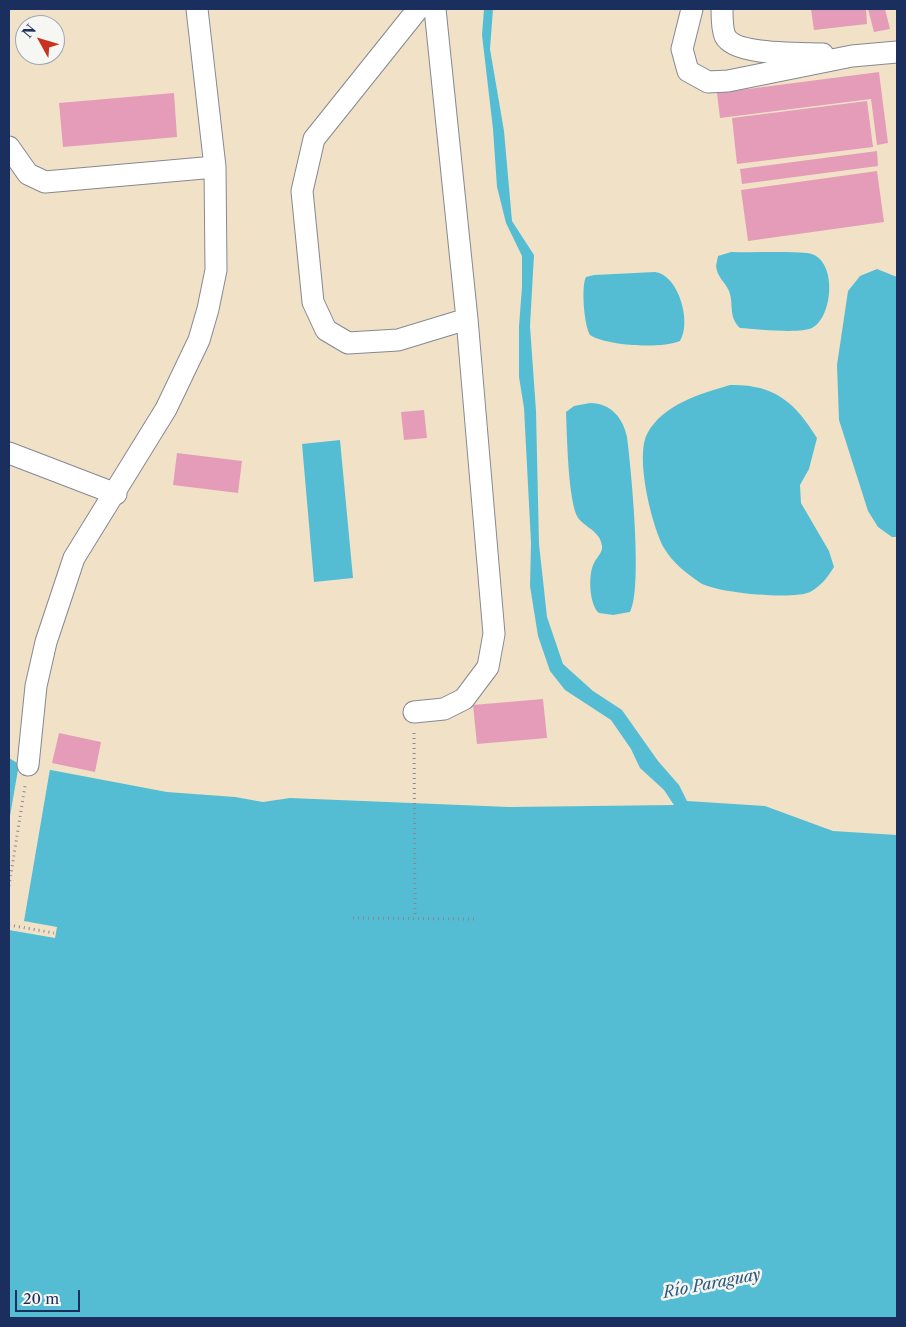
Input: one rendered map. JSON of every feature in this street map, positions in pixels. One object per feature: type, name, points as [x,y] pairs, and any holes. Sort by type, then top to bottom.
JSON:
[{"type":"lane","points":[[28,765],[36,686],[46,642],[74,558],[116,494],[166,409],[201,333],[216,270],[215,167],[197,9]]},
{"type":"lane","points":[[418,9],[314,139],[302,191],[313,302],[326,330],[348,342],[398,340],[467,319]]},
{"type":"lane","points":[[414,712],[444,709],[464,699],[488,667],[494,634],[467,319],[435,9]]},
{"type":"lane","points":[[692,9],[682,49],[688,71],[708,82],[728,81],[852,56],[897,52]]},
{"type":"lane","points":[[722,9],[725,36],[734,45],[760,51],[852,56]]},
{"type":"lane","points":[[9,147],[18,174],[45,182],[215,167]]},
{"type":"lane","points":[[9,453],[116,494]]},
{"type":"path","points":[[414,712],[415,918]]},
{"type":"path","points":[[9,886],[28,765]]},
{"type":"path","points":[[353,918],[477,918]]},
{"type":"path","points":[[9,925],[54,933]]},
{"type":"water","name":"Río Paraguay","points":[[484,9],[493,9],[490,49],[504,131],[512,221],[534,255],[530,326],[536,411],[539,544],[547,617],[563,664],[593,691],[622,710],[658,761],[679,785],[687,801],[765,806],[833,831],[897,835],[897,1318],[9,1318],[9,758],[19,764],[167,792],[235,797],[263,802],[290,798],[509,807],[674,805],[664,790],[640,768],[631,749],[611,720],[565,690],[550,671],[538,636],[530,586],[531,543],[524,408],[519,377],[522,256],[506,223],[497,187],[493,129],[482,35]]},
{"type":"water","points":[[731,252],[798,252],[817,257],[824,264],[828,275],[829,288],[825,312],[819,322],[812,328],[798,331],[740,328],[734,319],[729,291],[716,266],[718,256]]},
{"type":"water","points":[[877,269],[897,277],[897,537],[892,537],[878,527],[868,511],[839,420],[837,365],[848,291],[860,276]]},
{"type":"water","points":[[655,272],[663,275],[671,282],[677,290],[681,301],[685,323],[680,341],[648,346],[609,342],[590,335],[584,306],[584,282],[586,277]]},
{"type":"water","points":[[730,385],[759,388],[782,398],[800,414],[817,438],[809,469],[800,485],[801,503],[829,551],[834,567],[824,581],[810,592],[788,595],[754,594],[707,586],[694,579],[675,563],[659,538],[650,509],[644,475],[644,445],[647,434],[662,415],[672,408],[707,392]]},
{"type":"water","points":[[590,403],[610,409],[619,418],[625,430],[629,452],[635,527],[636,579],[634,599],[630,612],[613,615],[599,613],[591,597],[592,568],[601,552],[601,540],[578,518],[573,504],[570,479],[566,412],[574,406]]},
{"type":"water","points":[[340,440],[353,578],[314,582],[302,444]]},
{"type":"pier","points":[[19,764],[50,769],[24,921],[57,927],[55,938],[9,930],[9,822]]},
{"type":"building","points":[[811,9],[866,9],[867,24],[814,30]]},
{"type":"building","points":[[868,9],[885,9],[890,29],[874,32]]},
{"type":"building","points":[[879,72],[888,143],[877,145],[871,99],[720,118],[717,93]]},
{"type":"building","points":[[174,93],[177,137],[63,147],[59,103]]},
{"type":"building","points":[[867,101],[873,147],[737,164],[732,118]]},
{"type":"building","points":[[877,151],[878,166],[742,184],[740,169]]},
{"type":"building","points":[[877,171],[884,222],[748,241],[741,190]]},
{"type":"building","points":[[424,410],[427,438],[404,440],[401,412]]},
{"type":"building","points":[[177,453],[242,461],[238,493],[173,485]]},
{"type":"building","points":[[543,699],[547,738],[477,744],[473,705]]},
{"type":"building","points":[[59,733],[101,742],[95,772],[52,763]]}]
